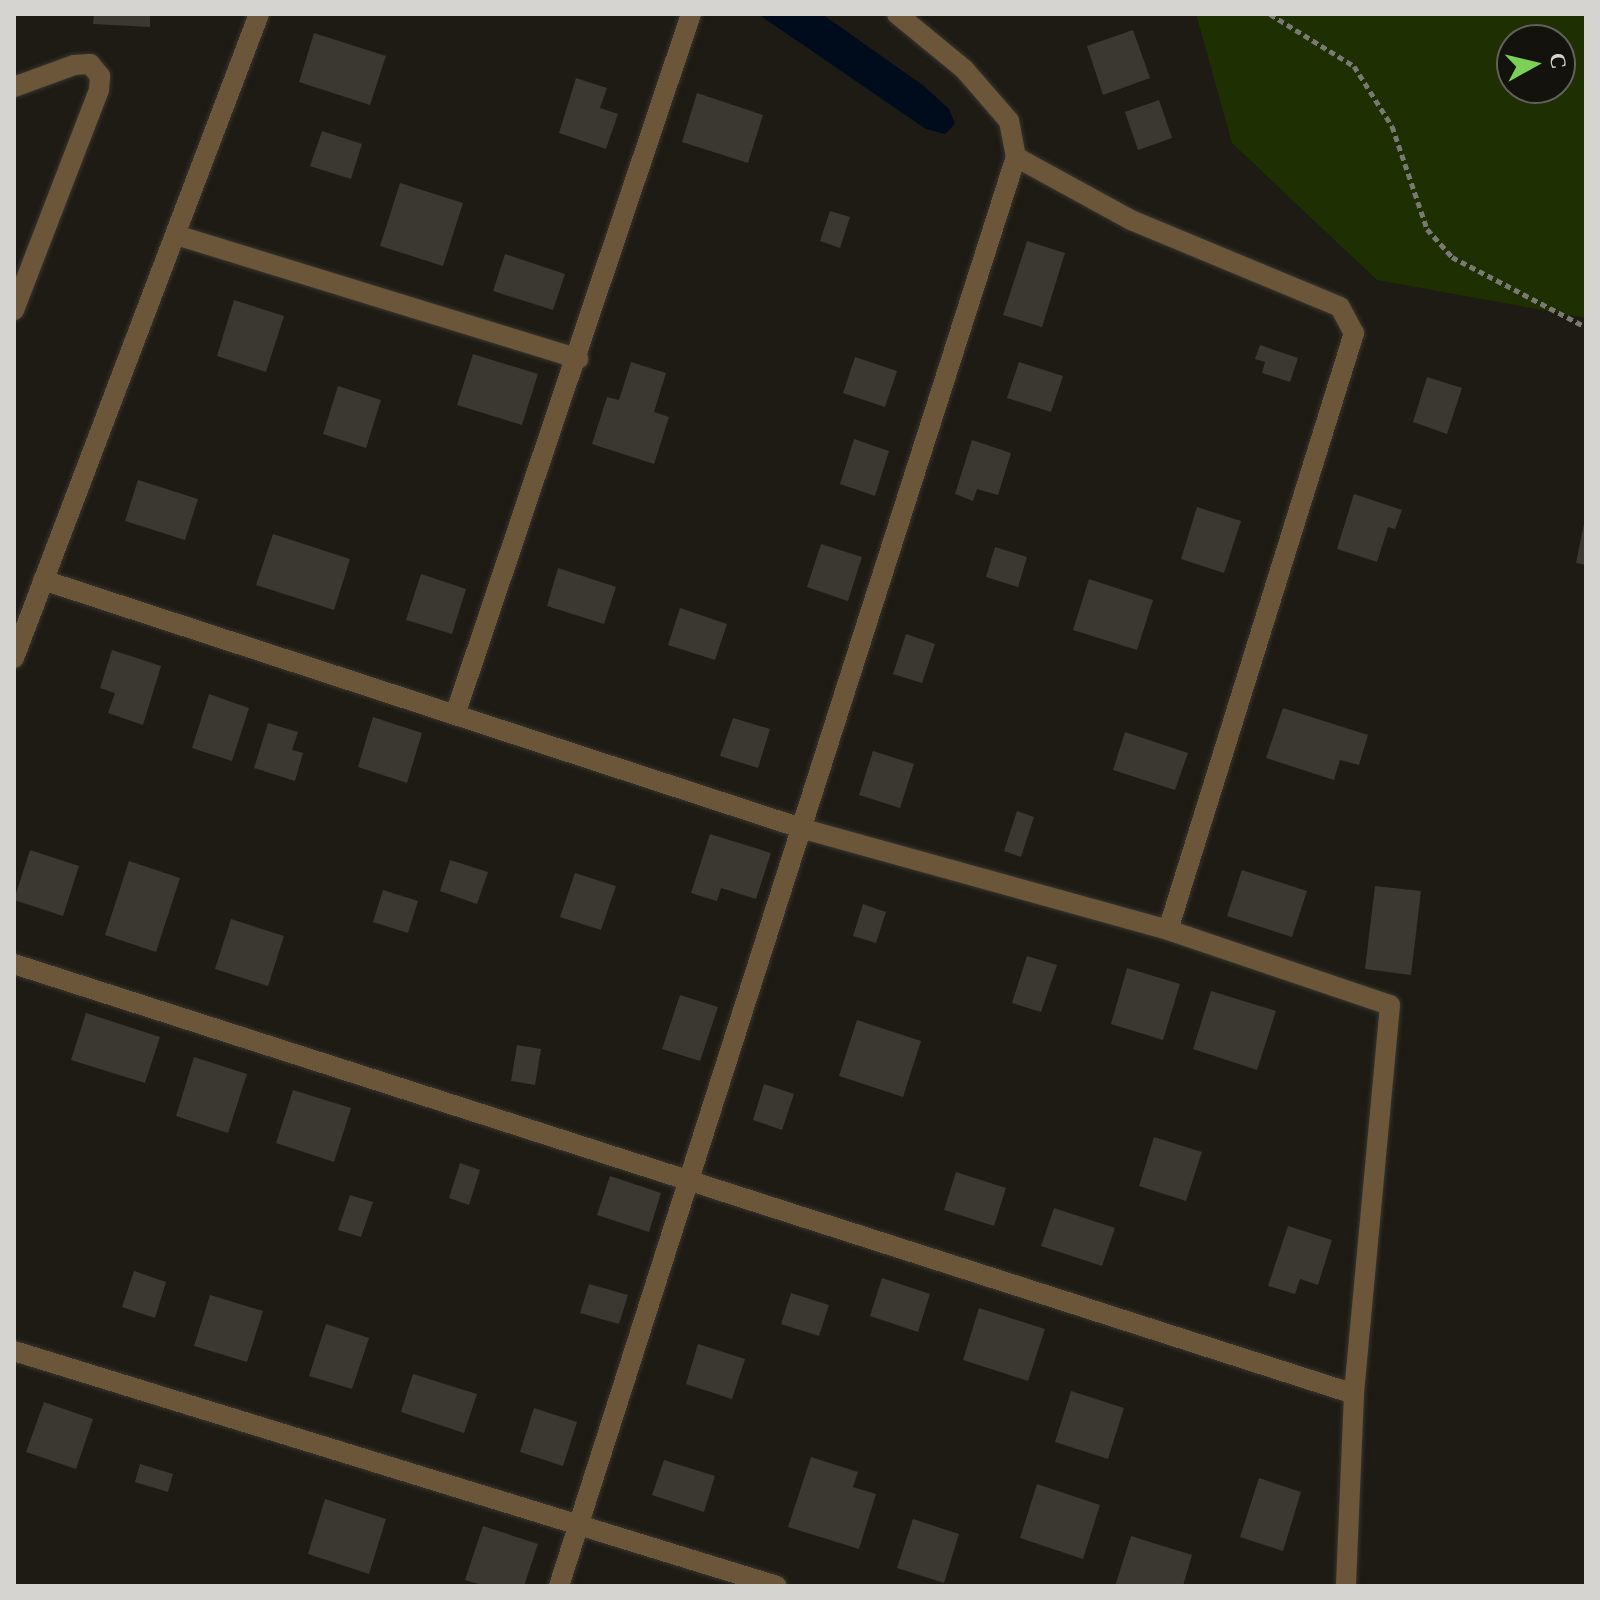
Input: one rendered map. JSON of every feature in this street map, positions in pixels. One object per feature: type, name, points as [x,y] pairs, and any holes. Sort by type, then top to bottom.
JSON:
[{"type":"street","points":[[14,658],[259,14]]},
{"type":"street","points":[[455,715],[578,359],[691,14]]},
{"type":"street","points":[[559,1586],[804,829],[1016,157],[1009,121],[964,69],[897,14]]},
{"type":"street","points":[[14,87],[74,65],[90,64],[100,76],[99,90],[14,310]]},
{"type":"street","points":[[1016,157],[1131,220],[1340,307],[1354,333],[1168,930]]},
{"type":"street","points":[[176,235],[578,359]]},
{"type":"street","points":[[43,580],[804,829],[1168,930],[1390,1005],[1354,1394],[1346,1586]]},
{"type":"street","points":[[14,964],[1354,1394]]},
{"type":"street","points":[[14,1351],[777,1586]]},
{"type":"path","points":[[1270,14],[1354,66],[1392,126],[1427,229],[1452,257],[1586,327]]},
{"type":"green space","points":[[1196,14],[1586,14],[1586,318],[1377,280],[1232,143]]},
{"type":"water","points":[[758,14],[822,14],[924,86],[949,109],[955,124],[945,134],[926,129]]},
{"type":"building","points":[[94,14],[150,14],[150,27],[93,24]]},
{"type":"building","points":[[1133,30],[1150,78],[1103,95],[1087,46]]},
{"type":"building","points":[[314,33],[386,56],[370,105],[299,82]]},
{"type":"building","points":[[576,78],[607,88],[600,108],[618,114],[606,149],[559,133]]},
{"type":"building","points":[[697,93],[763,115],[748,163],[682,142]]},
{"type":"building","points":[[1159,100],[1172,138],[1138,150],[1125,112]]},
{"type":"building","points":[[322,131],[362,144],[351,179],[310,166]]},
{"type":"building","points":[[400,183],[463,203],[443,266],[380,246]]},
{"type":"building","points":[[830,211],[850,217],[840,248],[820,241]]},
{"type":"building","points":[[1027,241],[1065,253],[1042,327],[1003,315]]},
{"type":"building","points":[[505,254],[565,274],[553,310],[493,291]]},
{"type":"building","points":[[234,300],[284,316],[266,372],[217,356]]},
{"type":"building","points":[[1260,345],[1298,358],[1290,382],[1262,373],[1265,362],[1255,359]]},
{"type":"building","points":[[473,354],[538,374],[522,425],[457,405]]},
{"type":"building","points":[[855,357],[897,371],[885,407],[843,393]]},
{"type":"building","points":[[631,362],[666,373],[654,412],[669,417],[654,464],[592,444],[607,397],[619,400]]},
{"type":"building","points":[[1019,362],[1063,376],[1051,412],[1007,398]]},
{"type":"building","points":[[1427,377],[1462,388],[1447,434],[1413,422]]},
{"type":"building","points":[[338,386],[381,400],[366,448],[323,434]]},
{"type":"building","points":[[854,439],[889,451],[875,496],[840,484]]},
{"type":"building","points":[[972,440],[1011,453],[998,495],[977,489],[973,501],[955,494]]},
{"type":"building","points":[[138,480],[198,499],[185,540],[125,521]]},
{"type":"building","points":[[1354,494],[1402,510],[1395,529],[1388,527],[1377,562],[1337,549]]},
{"type":"building","points":[[1197,507],[1241,521],[1224,573],[1181,559]]},
{"type":"building","points":[[1586,514],[1586,565],[1576,563]]},
{"type":"building","points":[[273,534],[350,559],[334,610],[256,585]]},
{"type":"building","points":[[821,544],[862,557],[848,601],[807,587]]},
{"type":"building","points":[[995,547],[1027,557],[1018,587],[986,577]]},
{"type":"building","points":[[558,568],[616,587],[604,624],[547,606]]},
{"type":"building","points":[[421,574],[466,589],[452,634],[406,620]]},
{"type":"building","points":[[1089,579],[1153,600],[1137,650],[1073,630]]},
{"type":"building","points":[[680,608],[727,624],[715,660],[668,645]]},
{"type":"building","points":[[906,634],[935,644],[922,683],[893,674]]},
{"type":"building","points":[[112,650],[161,666],[143,725],[108,713],[115,693],[100,688]]},
{"type":"building","points":[[209,694],[249,708],[232,761],[192,748]]},
{"type":"building","points":[[1283,708],[1368,735],[1359,765],[1340,760],[1334,780],[1266,758]]},
{"type":"building","points":[[373,717],[422,733],[407,783],[358,767]]},
{"type":"building","points":[[733,718],[770,729],[758,768],[720,756]]},
{"type":"building","points":[[268,723],[298,732],[292,750],[303,753],[295,781],[254,768]]},
{"type":"building","points":[[1125,732],[1188,753],[1175,790],[1113,770]]},
{"type":"building","points":[[873,751],[914,764],[900,808],[859,795]]},
{"type":"building","points":[[1017,811],[1034,817],[1021,857],[1004,851]]},
{"type":"building","points":[[710,834],[771,853],[756,899],[721,888],[717,901],[691,893]]},
{"type":"building","points":[[30,850],[79,866],[63,916],[14,900]]},
{"type":"building","points":[[450,860],[488,872],[477,904],[440,891]]},
{"type":"building","points":[[129,861],[180,878],[156,952],[105,935]]},
{"type":"building","points":[[1242,870],[1307,891],[1292,937],[1227,916]]},
{"type":"building","points":[[575,873],[616,886],[601,930],[560,917]]},
{"type":"building","points":[[1375,886],[1421,891],[1411,975],[1365,969]]},
{"type":"building","points":[[383,890],[418,901],[408,933],[373,922]]},
{"type":"building","points":[[863,904],[886,912],[876,943],[853,936]]},
{"type":"building","points":[[231,919],[284,936],[268,986],[215,969]]},
{"type":"building","points":[[1027,956],[1057,965],[1041,1012],[1012,1003]]},
{"type":"building","points":[[1127,968],[1180,984],[1163,1040],[1111,1024]]},
{"type":"building","points":[[1211,991],[1276,1011],[1257,1070],[1193,1049]]},
{"type":"building","points":[[680,995],[718,1007],[700,1061],[662,1049]]},
{"type":"building","points":[[86,1013],[160,1037],[145,1083],[71,1060]]},
{"type":"building","points":[[857,1020],[921,1041],[903,1097],[839,1076]]},
{"type":"building","points":[[517,1045],[541,1049],[535,1085],[511,1081]]},
{"type":"building","points":[[194,1057],[247,1074],[228,1133],[176,1116]]},
{"type":"building","points":[[764,1084],[794,1094],[782,1130],[753,1120]]},
{"type":"building","points":[[293,1090],[351,1108],[334,1162],[276,1143]]},
{"type":"building","points":[[1154,1137],[1202,1152],[1186,1201],[1139,1186]]},
{"type":"building","points":[[460,1163],[480,1170],[469,1205],[449,1198]]},
{"type":"building","points":[[956,1172],[1006,1188],[994,1226],[944,1210]]},
{"type":"building","points":[[610,1176],[661,1193],[649,1232],[597,1215]]},
{"type":"building","points":[[350,1195],[373,1202],[361,1237],[338,1230]]},
{"type":"building","points":[[1054,1208],[1115,1228],[1102,1266],[1041,1246]]},
{"type":"building","points":[[1288,1226],[1332,1240],[1318,1285],[1300,1279],[1295,1294],[1268,1286]]},
{"type":"building","points":[[134,1271],[166,1282],[155,1318],[122,1307]]},
{"type":"building","points":[[882,1278],[930,1294],[918,1332],[870,1316]]},
{"type":"building","points":[[589,1284],[628,1295],[619,1324],[580,1313]]},
{"type":"building","points":[[791,1293],[829,1305],[819,1336],[781,1324]]},
{"type":"building","points":[[210,1295],[263,1311],[247,1362],[194,1346]]},
{"type":"building","points":[[979,1308],[1045,1329],[1028,1381],[963,1360]]},
{"type":"building","points":[[326,1324],[369,1338],[352,1389],[309,1376]]},
{"type":"building","points":[[698,1344],[745,1359],[732,1399],[686,1384]]},
{"type":"building","points":[[413,1374],[477,1394],[464,1433],[401,1412]]},
{"type":"building","points":[[1071,1391],[1124,1408],[1108,1459],[1055,1442]]},
{"type":"building","points":[[44,1402],[93,1419],[76,1469],[26,1452]]},
{"type":"building","points":[[534,1408],[577,1422],[563,1466],[520,1452]]},
{"type":"building","points":[[811,1457],[858,1472],[853,1487],[876,1494],[859,1549],[788,1527]]},
{"type":"building","points":[[664,1460],[715,1476],[704,1512],[652,1495]]},
{"type":"building","points":[[140,1464],[173,1474],[168,1492],[135,1482]]},
{"type":"building","points":[[1259,1478],[1301,1492],[1283,1551],[1240,1537]]},
{"type":"building","points":[[1037,1484],[1100,1505],[1083,1559],[1020,1538]]},
{"type":"building","points":[[325,1499],[386,1519],[369,1574],[308,1554]]},
{"type":"building","points":[[913,1519],[959,1534],[944,1583],[897,1568]]},
{"type":"building","points":[[483,1526],[538,1544],[524,1586],[485,1586],[465,1580]]},
{"type":"building","points":[[1131,1536],[1192,1555],[1183,1586],[1115,1586]]}]
